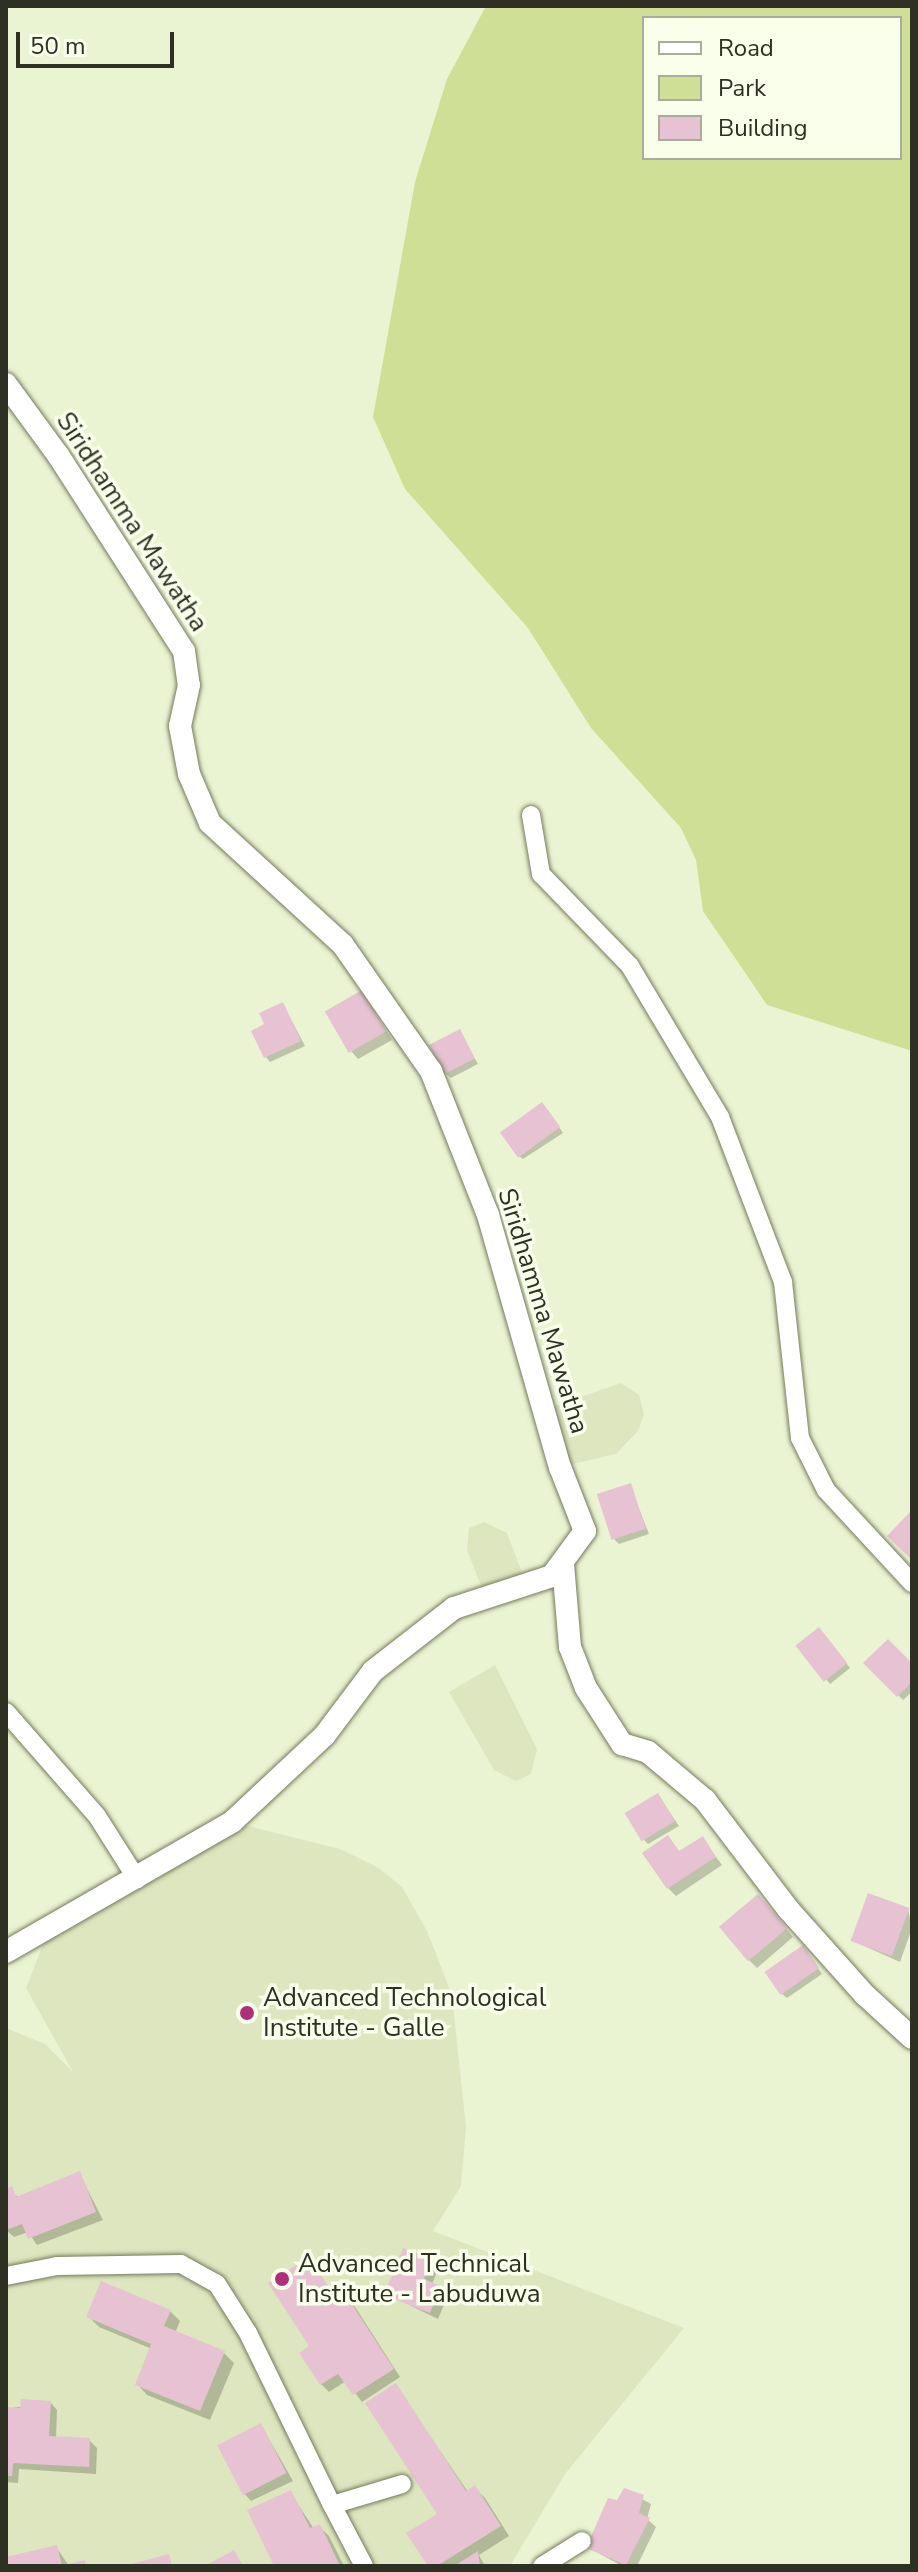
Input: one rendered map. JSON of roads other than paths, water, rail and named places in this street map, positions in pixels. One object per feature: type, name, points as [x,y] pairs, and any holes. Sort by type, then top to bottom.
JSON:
[{"type":"street","name":"Siridhamma Mawatha","points":[[6,384],[58,455],[184,651],[189,685],[180,726],[189,774],[210,823],[343,945],[431,1071],[488,1215],[560,1467],[585,1531],[552,1576],[454,1608],[373,1671],[325,1735],[232,1822],[6,1952]]},
{"type":"street","points":[[531,815],[541,874],[630,966],[720,1117],[783,1282],[800,1438],[826,1490],[912,1583]]},
{"type":"street","points":[[563,1564],[570,1647],[586,1688],[622,1744],[648,1752],[705,1800],[788,1909],[865,1995],[912,2038]]},
{"type":"street","points":[[6,1712],[97,1816],[137,1879]]},
{"type":"street","points":[[6,2276],[57,2266],[181,2264],[217,2284],[248,2333],[364,2566]]},
{"type":"street","points":[[332,2505],[402,2484]]},
{"type":"street","points":[[542,2566],[582,2541]]},
{"type":"place","name":"Advanced Technological Institute - Galle","points":[[247,2013]]},
{"type":"place","name":"Advanced Technical Institute - Labuduwa","points":[[282,2279]]}]
